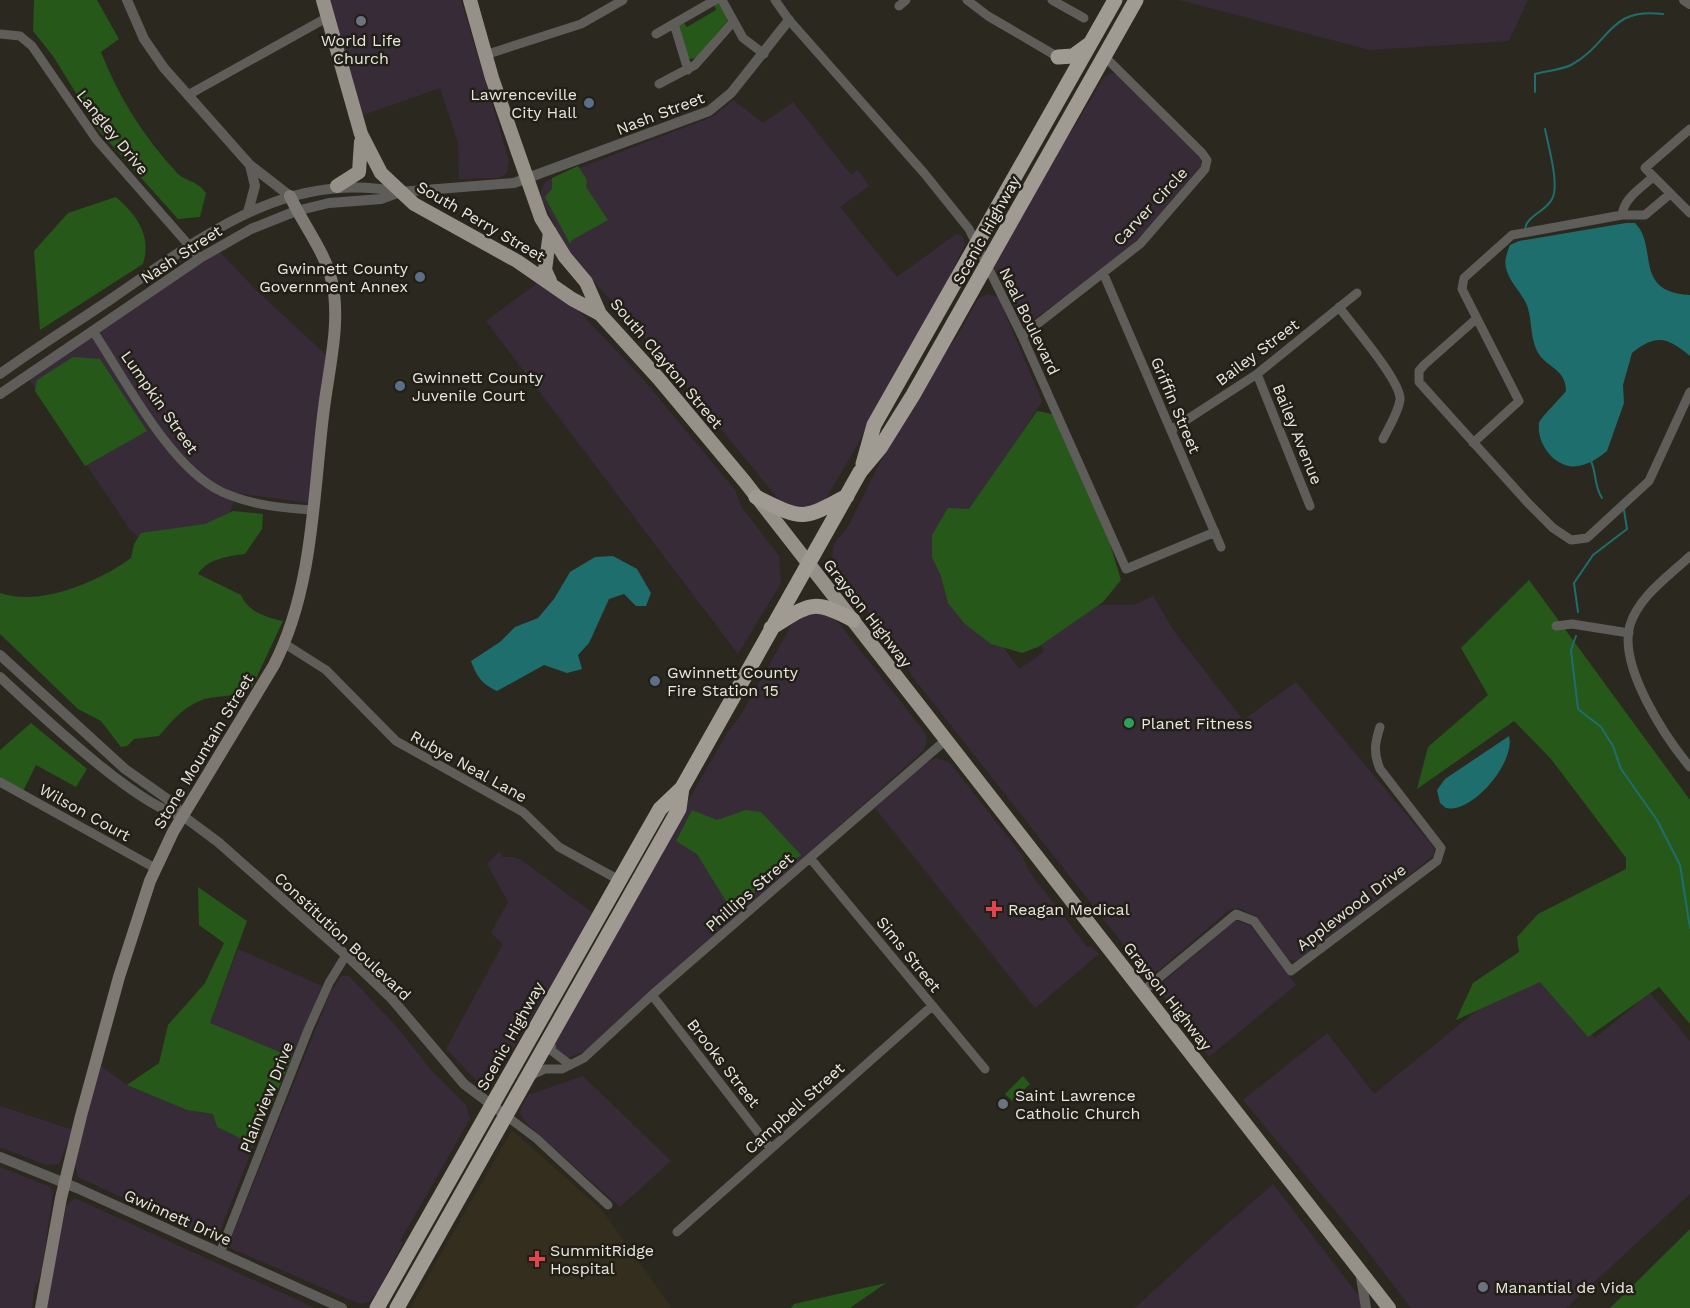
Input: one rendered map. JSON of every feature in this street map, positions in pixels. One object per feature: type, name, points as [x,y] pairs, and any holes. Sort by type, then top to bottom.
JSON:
[{"type":"highway","name":"Scenic Highway","points":[[860,472],[874,425],[1115,0]]},
{"type":"highway","name":"Scenic Highway","points":[[377,1308],[660,809],[682,788],[769,629],[860,472],[891,431],[1136,0]]},
{"type":"highway","points":[[1058,57],[1073,56],[1093,42]]},
{"type":"highway","points":[[1058,57],[1067,68],[1070,82]]},
{"type":"highway","points":[[756,497],[792,515],[802,516],[815,513],[847,496]]},
{"type":"highway","points":[[769,629],[813,605],[826,605],[853,620]]},
{"type":"highway","name":"Scenic Highway","points":[[396,1308],[679,809],[682,788]]},
{"type":"highway","points":[[619,880],[634,888]]},
{"type":"main road","name":"South Perry Street","points":[[323,0],[361,134],[381,173],[414,204],[550,281],[572,299],[600,314]]},
{"type":"main road","name":"South Clayton Street","points":[[470,0],[485,56],[526,180],[550,232],[586,282],[600,314],[689,414],[808,563]]},
{"type":"main road","points":[[337,186],[359,172],[362,158],[361,134]]},
{"type":"main road","name":"Stone Mountain Street","points":[[41,1308],[65,1183],[103,1031],[155,868],[183,816],[285,644],[298,600],[312,510],[335,298],[328,268],[290,196]]},
{"type":"main road","points":[[550,232],[545,270],[550,281]]},
{"type":"main road","name":"Grayson Highway","points":[[808,563],[1389,1308]]},
{"type":"street","points":[[127,0],[144,39],[188,95],[250,165],[290,196]]},
{"type":"street","points":[[485,56],[581,24],[623,0]]},
{"type":"street","points":[[656,34],[715,0]]},
{"type":"street","points":[[722,0],[743,38],[764,54]]},
{"type":"street","name":"Neal Boulevard","points":[[775,0],[789,20],[957,211],[1022,336],[1126,569],[1215,531]]},
{"type":"street","points":[[968,0],[988,16],[1058,57]]},
{"type":"street","points":[[1052,0],[1084,18]]},
{"type":"street","points":[[1684,0],[1690,4]]},
{"type":"street","points":[[188,95],[328,17]]},
{"type":"street","name":"Nash Street","points":[[0,374],[189,245],[248,212],[290,196],[337,186],[371,186],[400,192],[485,187],[526,180],[709,111],[731,93],[789,20]]},
{"type":"street","points":[[659,84],[699,62],[733,22]]},
{"type":"street","points":[[674,24],[688,70]]},
{"type":"street","name":"Langley Drive","points":[[0,34],[20,36],[32,46],[96,139],[200,258]]},
{"type":"street","name":"Carver Circle","points":[[1022,336],[1104,275],[1153,230],[1205,169],[1207,160],[1159,108],[1104,56]]},
{"type":"street","points":[[1690,129],[1645,168],[1690,213]]},
{"type":"street","points":[[248,212],[254,192],[250,165]]},
{"type":"street","points":[[1622,215],[1623,206],[1629,198],[1653,177]]},
{"type":"street","name":"Nash Street","points":[[0,394],[200,258],[251,229],[297,211],[328,203],[381,199],[400,192]]},
{"type":"street","points":[[1473,443],[1519,401],[1462,289],[1464,278],[1512,235],[1622,215],[1645,215],[1670,194]]},
{"type":"street","name":"Griffin Street","points":[[1104,275],[1221,547]]},
{"type":"street","name":"Bailey Street","points":[[1171,430],[1257,374],[1357,293]]},
{"type":"street","points":[[1339,307],[1377,359],[1393,376],[1399,388],[1399,407],[1383,439]]},
{"type":"street","points":[[1476,319],[1424,365],[1417,377],[1422,387],[1553,528],[1571,540],[1587,538],[1649,481],[1690,392]]},
{"type":"street","name":"Lumpkin Street","points":[[93,331],[171,449],[206,483],[223,492],[262,505],[312,510]]},
{"type":"street","name":"Bailey Avenue","points":[[1257,374],[1310,506]]},
{"type":"street","points":[[1690,556],[1646,596],[1630,624],[1629,633],[1629,647],[1638,683],[1668,740],[1690,767]]},
{"type":"street","points":[[1556,627],[1572,624],[1629,633]]},
{"type":"street","name":"Rubye Neal Lane","points":[[285,644],[326,670],[396,741],[523,812],[559,847],[619,880]]},
{"type":"street","name":"Constitution Boulevard","points":[[0,655],[125,768],[173,803],[183,816],[218,842],[346,955],[392,999],[449,1069],[492,1107],[537,1139],[608,1205]]},
{"type":"street","name":"Constitution Boulevard","points":[[0,677],[106,769],[168,813],[183,816]]},
{"type":"street","name":"Applewood Drive","points":[[1143,991],[1236,914],[1254,921],[1291,971],[1437,861],[1441,848],[1380,769],[1375,758],[1375,742],[1380,727]]},
{"type":"street","name":"Phillips Street","points":[[528,1077],[545,1069],[562,1069],[584,1058],[652,994],[947,739]]},
{"type":"street","name":"Wilson Court","points":[[0,782],[155,868]]},
{"type":"street","name":"Sims Street","points":[[810,858],[985,1069]]},
{"type":"street","name":"Plainview Drive","points":[[220,1253],[308,1030],[329,983],[346,955]]},
{"type":"street","name":"Brooks Street","points":[[652,994],[771,1149]]},
{"type":"street","name":"Campbell Street","points":[[677,1232],[932,1006]]},
{"type":"street","points":[[550,1037],[552,1051],[568,1064]]},
{"type":"street","name":"Gwinnett Drive","points":[[0,1157],[65,1183],[342,1308]]},
{"type":"street","points":[[1359,1268],[1366,1308]]},
{"type":"shaded area","points":[[330,0],[461,0],[509,161],[507,173],[499,178],[459,179],[458,143],[440,88],[363,115]]},
{"type":"shaded area","points":[[1179,0],[1528,0],[1509,41],[1370,50]]},
{"type":"shaded area","points":[[1112,73],[1118,75],[1201,158],[1201,166],[1154,223],[1107,268],[1024,326],[993,266],[1053,156],[1075,126],[1104,77]]},
{"type":"shaded area","points":[[733,100],[763,123],[793,102],[851,175],[858,170],[869,186],[840,207],[897,277],[956,234],[962,236],[965,244],[924,331],[822,505],[815,510],[784,506],[668,364],[580,266],[565,245],[541,198],[541,191],[546,181],[714,116]]},
{"type":"shaded area","points":[[219,251],[255,289],[326,355],[308,503],[237,493],[217,546],[158,553],[131,531],[29,379]]},
{"type":"shaded area","points":[[540,281],[577,309],[643,379],[735,490],[741,506],[779,556],[781,583],[738,654],[486,321]]},
{"type":"shaded area","points":[[987,294],[998,297],[1042,401],[940,558],[1019,669],[1044,652],[1037,637],[1085,605],[1133,605],[1153,596],[1176,634],[1243,720],[1296,682],[1435,849],[1433,856],[1298,961],[1289,960],[1257,917],[1238,908],[1229,910],[1158,971],[1145,972],[912,676],[904,659],[835,570],[832,558],[834,544],[849,525],[878,466],[940,358],[958,335],[978,299]]},
{"type":"shaded area","points":[[811,610],[833,616],[924,731],[927,739],[924,750],[590,1049],[566,1059],[555,1049],[555,1038],[642,883],[662,856],[668,836],[792,624]]},
{"type":"shaded area","points":[[936,758],[950,763],[1022,855],[1029,871],[1087,947],[1092,947],[1099,954],[1035,1008],[875,808],[923,764]]},
{"type":"shaded area","points":[[500,851],[502,857],[515,857],[527,864],[594,914],[493,1082],[487,1085],[479,1083],[446,1049],[503,944],[491,933],[508,902],[487,864]]},
{"type":"shaded area","points":[[1235,920],[1250,925],[1296,985],[1209,1057],[1162,995],[1161,984]]},
{"type":"shaded area","points":[[238,949],[322,986],[292,1057],[210,1023]]},
{"type":"shaded area","points":[[1534,964],[1595,1038],[1650,993],[1690,1041],[1690,1194],[1566,1308],[1411,1308],[1356,1236],[1243,1100],[1327,1033],[1374,1094]]},
{"type":"shaded area","points":[[342,976],[349,976],[395,1025],[432,1071],[466,1105],[470,1119],[400,1241],[403,1243],[378,1291],[369,1302],[360,1304],[230,1248],[229,1244],[331,991]]},
{"type":"shaded area","points":[[100,1065],[127,1085],[187,1110],[213,1114],[217,1127],[254,1145],[217,1238],[212,1239],[78,1177],[75,1165]]},
{"type":"shaded area","points":[[583,1076],[671,1161],[620,1207],[526,1123],[520,1114],[528,1095]]},
{"type":"shaded area","points":[[0,1106],[73,1130],[59,1164],[46,1165],[0,1147]]},
{"type":"shaded area","name":"SummitRidge Hospital","points":[[512,1130],[602,1210],[672,1308],[410,1308]]},
{"type":"shaded area","points":[[0,1167],[48,1186],[53,1192],[42,1270],[34,1290],[32,1308],[0,1308]]},
{"type":"shaded area","points":[[1273,1184],[1368,1308],[1135,1308],[1209,1240]]},
{"type":"shaded area","points":[[74,1199],[315,1308],[47,1308],[66,1206]]},
{"type":"green space","points":[[34,0],[97,0],[119,39],[101,52],[108,69],[133,116],[154,145],[177,173],[206,193],[200,217],[178,219],[100,132],[53,56],[33,31]]},
{"type":"green space","points":[[720,1],[729,19],[696,58],[690,59],[678,26],[683,22],[687,27],[716,10],[714,4]]},
{"type":"green space","points":[[578,166],[587,180],[586,187],[608,220],[572,240],[570,244],[545,197],[552,189],[552,178]]},
{"type":"green space","points":[[116,197],[141,227],[146,244],[143,264],[40,330],[34,251],[68,213]]},
{"type":"green space","points":[[73,357],[100,359],[147,431],[85,466],[35,391],[37,380]]},
{"type":"green space","points":[[1037,411],[1052,414],[1110,544],[1121,580],[1103,602],[1038,647],[1022,653],[991,644],[964,623],[948,603],[941,576],[932,557],[932,535],[948,508],[969,509]]},
{"type":"green space","points":[[233,511],[263,514],[262,529],[245,554],[225,557],[213,562],[198,574],[241,595],[248,606],[258,613],[283,621],[252,687],[246,691],[208,698],[195,703],[178,715],[159,736],[134,739],[127,746],[121,747],[101,721],[78,709],[0,634],[0,593],[33,597],[68,590],[102,576],[131,558],[134,544],[141,533],[205,524]]},
{"type":"green space","points":[[1529,580],[1690,800],[1690,1024],[1659,987],[1588,1037],[1540,982],[1456,1020],[1473,983],[1519,952],[1517,937],[1538,914],[1626,869],[1626,858],[1551,759],[1514,721],[1417,789],[1428,747],[1488,695],[1461,648]]},
{"type":"green space","points":[[31,723],[87,769],[76,787],[36,765],[23,791],[0,778],[0,750]]},
{"type":"green space","points":[[692,810],[717,820],[746,810],[761,812],[801,855],[732,911],[697,854],[676,841]]},
{"type":"green space","points":[[198,887],[247,921],[210,1023],[292,1057],[254,1145],[217,1127],[213,1114],[187,1110],[127,1085],[159,1063],[168,1025],[205,983],[224,943],[199,925]]},
{"type":"green space","points":[[1023,1076],[1030,1084],[1012,1101],[1005,1094]]},
{"type":"green space","points":[[1690,1229],[1690,1308],[1610,1308]]},
{"type":"green space","points":[[886,1283],[850,1308],[791,1308],[794,1304]]},
{"type":"water","points":[[1635,223],[1642,233],[1653,277],[1660,286],[1672,292],[1690,295],[1690,356],[1675,345],[1662,340],[1649,342],[1632,353],[1623,385],[1624,403],[1607,451],[1586,464],[1570,466],[1555,460],[1544,447],[1541,439],[1539,423],[1566,391],[1565,383],[1563,377],[1537,351],[1525,301],[1507,273],[1506,256],[1510,245],[1519,241]]},
{"type":"water","points":[[613,556],[637,569],[651,593],[646,606],[636,606],[624,594],[609,599],[589,643],[578,655],[582,669],[567,673],[544,665],[497,691],[487,686],[475,671],[471,661],[500,642],[515,627],[538,618],[554,599],[570,572],[595,557]]},
{"type":"water","points":[[1509,736],[1506,759],[1490,784],[1479,795],[1456,808],[1446,808],[1440,803],[1437,790],[1445,779]]},
{"type":"waterway","points":[[1535,92],[1535,74],[1571,65],[1595,47],[1620,21],[1645,13],[1663,14]]},
{"type":"waterway","points":[[1525,230],[1529,221],[1549,203],[1554,193],[1554,175],[1545,129]]},
{"type":"waterway","points":[[1591,461],[1602,498]]},
{"type":"waterway","points":[[1578,612],[1574,583],[1593,555],[1627,529],[1624,510]]},
{"type":"waterway","points":[[1576,636],[1571,650],[1578,709],[1601,727],[1613,746],[1621,769],[1657,820],[1680,865],[1690,928]]},
{"type":"place","name":"World Life Church","points":[[361,21]]},
{"type":"place","name":"Lawrenceville City Hall","points":[[589,103]]},
{"type":"place","name":"Gwinnett County Government Annex","points":[[420,277]]},
{"type":"place","name":"Gwinnett County Juvenile Court","points":[[400,386]]},
{"type":"place","name":"Gwinnett County Fire Station 15","points":[[655,681]]},
{"type":"place","name":"Planet Fitness","points":[[1129,723]]},
{"type":"place","name":"Reagan Medical","points":[[994,909]]},
{"type":"place","name":"Saint Lawrence Catholic Church","points":[[1003,1104]]},
{"type":"place","name":"SummitRidge Hospital","points":[[537,1259]]},
{"type":"place","name":"Manantial de Vida","points":[[1483,1287]]}]
